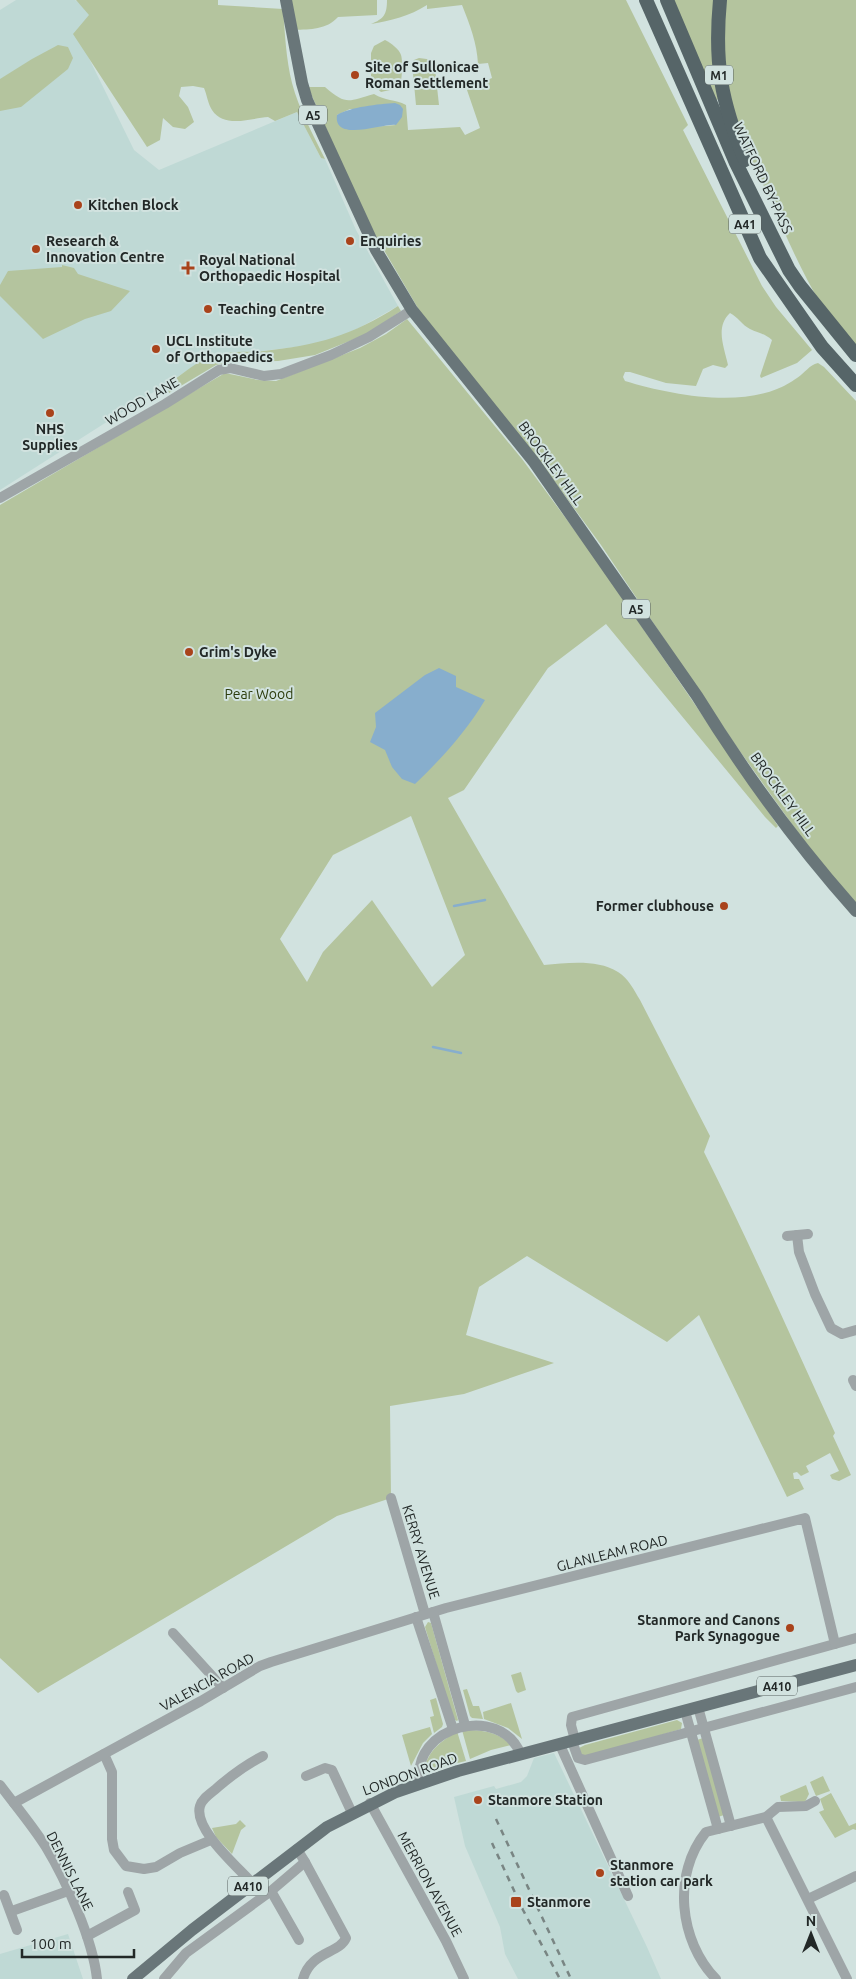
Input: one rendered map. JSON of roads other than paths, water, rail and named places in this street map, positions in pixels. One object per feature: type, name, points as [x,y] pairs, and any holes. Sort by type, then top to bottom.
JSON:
[{"type":"highway","points":[[640,0],[666,45]]},
{"type":"highway","name":"A41","points":[[646,0],[760,258],[822,347],[856,385]]},
{"type":"highway","name":"WATFORD BY-PASS","points":[[667,0],[736,164],[789,270],[856,355]]},
{"type":"highway","name":"M1","points":[[720,0],[716,46],[720,87],[740,147],[789,270]]},
{"type":"main road","name":"BROCKLEY HILL","points":[[286,0],[307,100],[376,250],[412,310],[534,462],[697,696],[722,736],[821,872],[856,911]]},
{"type":"main road","name":"LONDON ROAD","points":[[134,1979],[192,1930],[327,1826],[370,1804],[420,1783],[458,1771],[856,1665]]},
{"type":"street","name":"WOOD LANE","points":[[0,498],[165,404],[219,370],[230,368],[264,376],[281,374],[331,355],[370,337],[412,310]]},
{"type":"street","points":[[808,1234],[792,1235],[815,1294],[831,1328],[842,1334],[856,1330]]},
{"type":"street","name":"KERRY AVENUE","points":[[391,1498],[425,1614],[453,1729]]},
{"type":"street","name":"GLANLEAM ROAD","points":[[425,1614],[804,1518],[836,1644]]},
{"type":"street","name":"KERRY AVENUE","points":[[425,1614],[465,1725]]},
{"type":"street","name":"VALENCIA ROAD","points":[[14,1803],[262,1666],[425,1614]]},
{"type":"street","points":[[173,1633],[223,1688]]},
{"type":"street","points":[[628,1896],[569,1742],[570,1720],[572,1716],[856,1638]]},
{"type":"street","points":[[569,1742],[578,1758],[585,1760],[856,1687]]},
{"type":"street","points":[[698,1707],[731,1826]]},
{"type":"street","points":[[685,1711],[718,1829]]},
{"type":"street","points":[[420,1783],[419,1771],[425,1753],[436,1740],[453,1729],[465,1725],[484,1726],[499,1731],[515,1742],[520,1754]]},
{"type":"street","points":[[104,1754],[112,1772],[112,1839],[114,1850],[126,1866],[144,1869],[156,1867],[180,1853],[211,1840]]},
{"type":"street","points":[[252,1883],[211,1840],[199,1816],[199,1807],[201,1802],[227,1780],[263,1756]]},
{"type":"street","points":[[306,1776],[325,1768],[332,1770],[352,1813]]},
{"type":"street","name":"DENNIS LANE","points":[[1,1788],[46,1847],[68,1891],[87,1936],[97,1979]]},
{"type":"street","points":[[716,1979],[704,1964],[692,1938],[684,1902],[688,1867],[694,1849],[706,1832],[766,1818],[778,1807],[806,1806],[815,1802]]},
{"type":"street","name":"MERRION AVENUE","points":[[370,1804],[446,1941],[464,1979]]},
{"type":"street","points":[[766,1818],[847,1979]]},
{"type":"street","points":[[297,1849],[346,1938],[342,1944],[324,1953],[314,1961],[303,1979]]},
{"type":"street","points":[[164,1979],[186,1954],[271,1891],[305,1862]]},
{"type":"street","points":[[808,1899],[856,1876]]},
{"type":"street","points":[[12,1911],[68,1891]]},
{"type":"street","points":[[271,1891],[299,1940]]},
{"type":"street","points":[[87,1936],[135,1910],[128,1892]]},
{"type":"street","points":[[4,1895],[12,1911],[17,1930]]},
{"type":"street","points":[[192,1930],[201,1942]]},
{"type":"water","points":[[395,103],[403,109],[402,117],[396,125],[351,130],[343,128],[338,123],[337,115],[343,112],[365,106]]},
{"type":"water","points":[[439,668],[456,676],[456,687],[485,700],[453,745],[415,784],[402,779],[392,767],[385,750],[370,742],[376,727],[375,713],[425,675]]},
{"type":"waterway","points":[[454,906],[485,900]]},
{"type":"waterway","points":[[433,1047],[461,1053]]},
{"type":"railway","points":[[496,1819],[571,1979]]},
{"type":"railway","points":[[492,1843],[523,1910],[560,1979]]},
{"type":"place","name":"Site of Sullonicae Roman Settlement","points":[[355,75]]},
{"type":"place","name":"Kitchen Block","points":[[78,205]]},
{"type":"place","name":"Enquiries","points":[[350,241]]},
{"type":"place","name":"Research & Innovation Centre","points":[[36,249]]},
{"type":"place","name":"Royal National Orthopaedic Hospital","points":[[188,268]]},
{"type":"place","name":"Teaching Centre","points":[[208,309]]},
{"type":"place","name":"UCL Institute of Orthopaedics","points":[[156,349]]},
{"type":"place","name":"NHS Supplies","points":[[50,413]]},
{"type":"place","name":"Grim's Dyke","points":[[189,652]]},
{"type":"place","name":"Former clubhouse","points":[[724,906]]},
{"type":"place","name":"Stanmore and Canons Park Synagogue","points":[[790,1628]]},
{"type":"place","name":"Stanmore Station","points":[[478,1800]]},
{"type":"place","name":"Stanmore station car park","points":[[600,1873]]},
{"type":"place","name":"Stanmore","points":[[516,1902]]},
{"type":"park label","name":"Pear Wood","points":[[259,694]]}]
